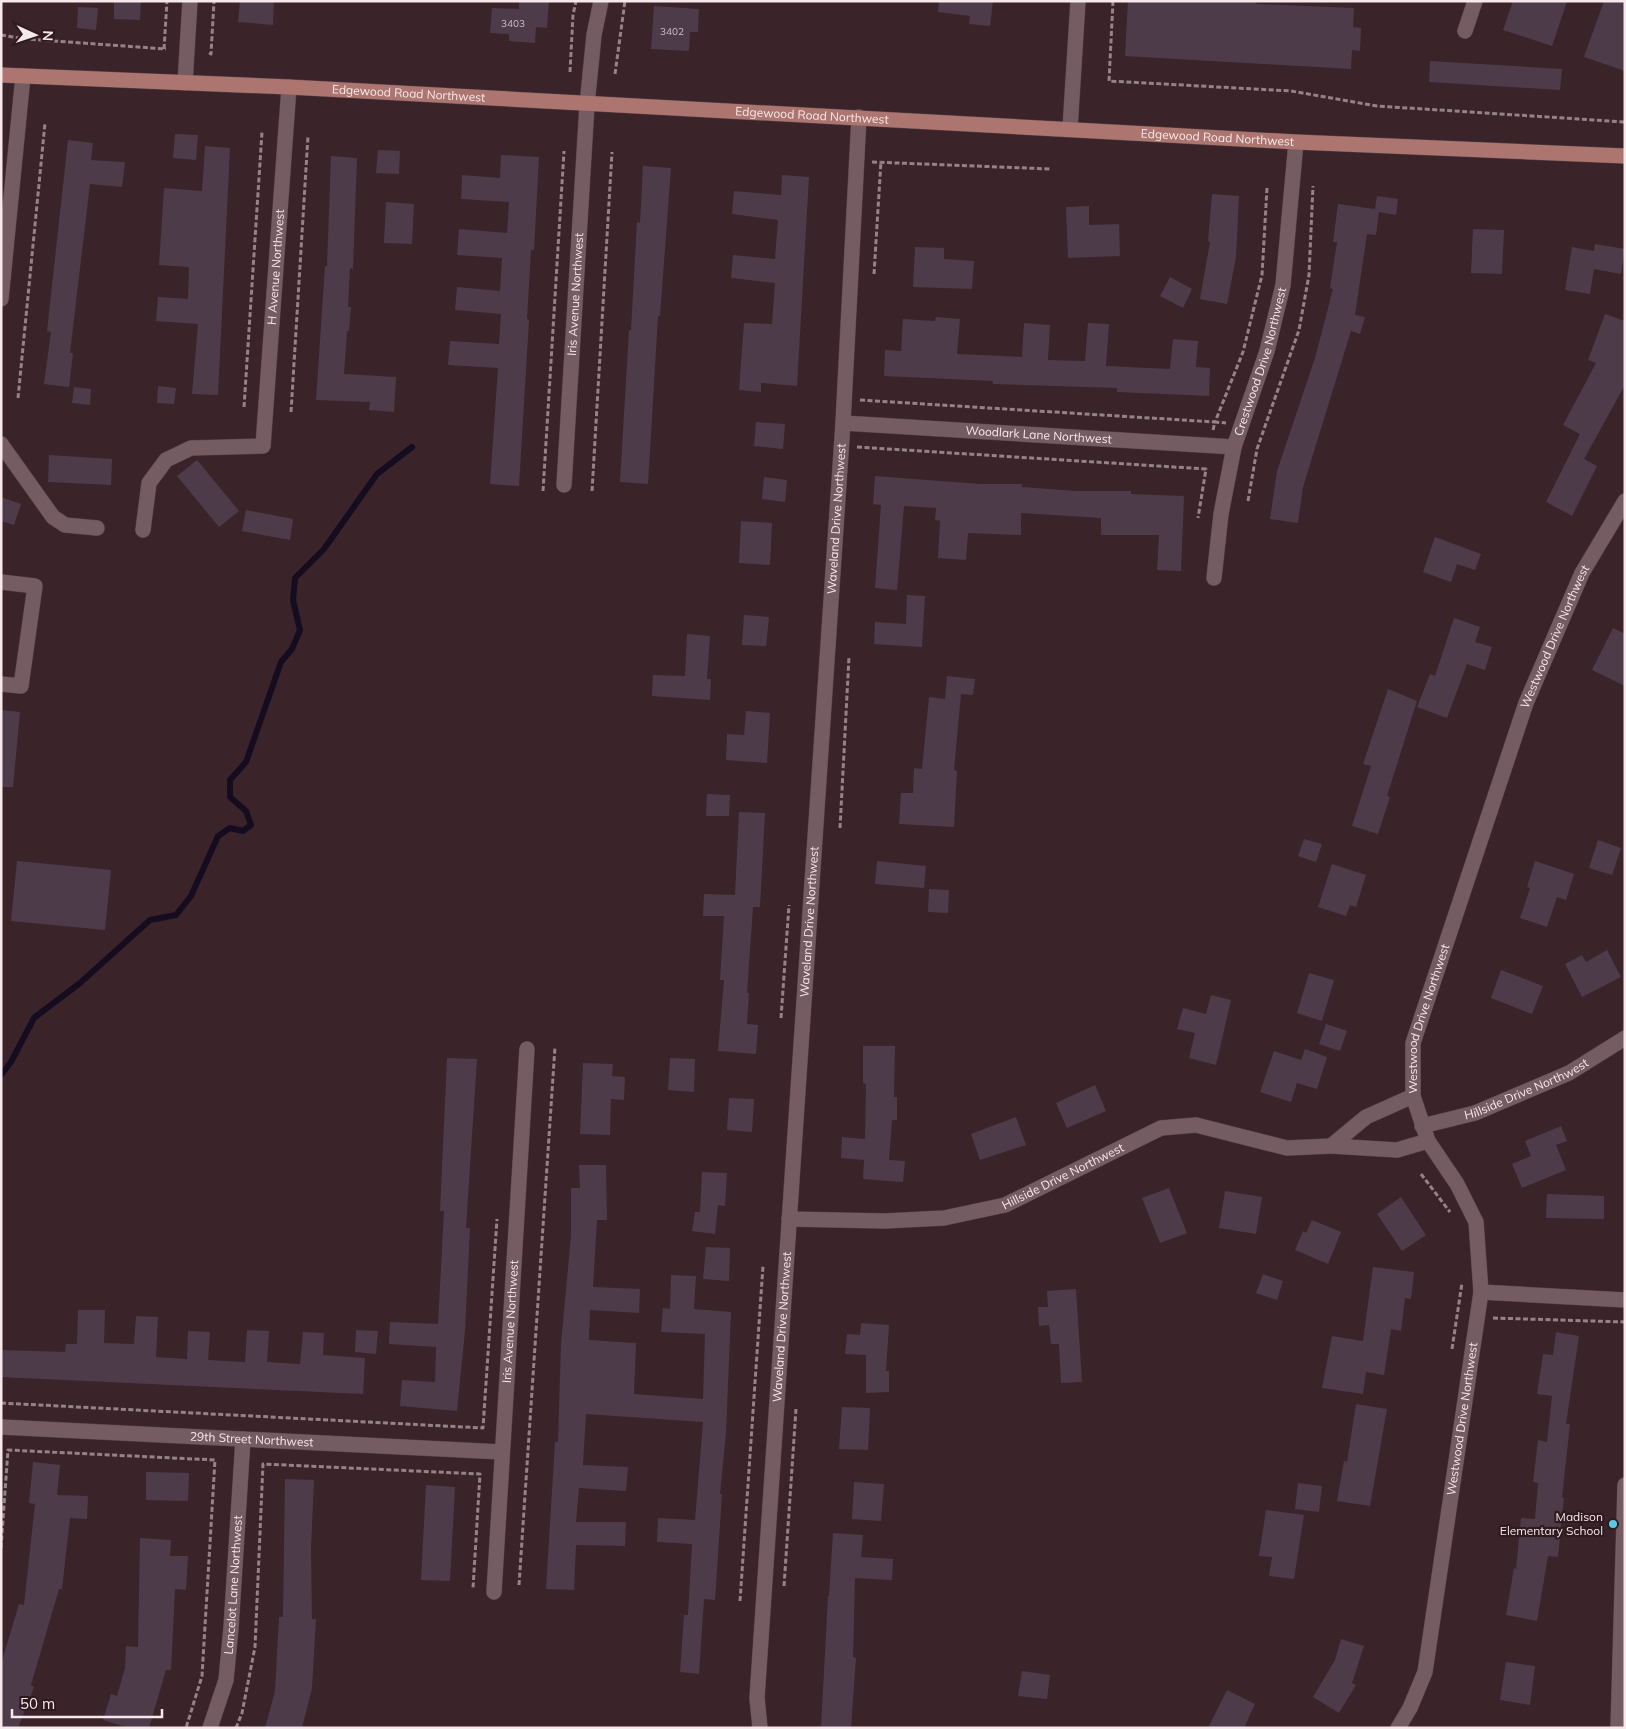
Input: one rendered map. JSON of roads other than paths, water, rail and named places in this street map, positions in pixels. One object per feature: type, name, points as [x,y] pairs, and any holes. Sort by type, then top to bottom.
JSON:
[{"type":"main road","name":"Edgewood Road Northwest","points":[[1,75],[185,82],[1296,142],[1625,156]]},
{"type":"street","points":[[185,82],[190,1]]},
{"type":"street","name":"Iris Avenue Northwest","points":[[564,485],[587,105],[594,35],[601,1]]},
{"type":"street","points":[[1070,129],[1078,1]]},
{"type":"street","points":[[1465,31],[1475,1]]},
{"type":"street","points":[[1,299],[22,76]]},
{"type":"street","name":"H Avenue Northwest","points":[[143,530],[149,483],[166,460],[192,448],[263,446],[289,88]]},
{"type":"street","name":"Waveland Drive Northwest","points":[[760,1728],[757,1698],[843,422],[859,117]]},
{"type":"street","name":"Crestwood Drive Northwest","points":[[1214,578],[1221,514],[1234,446],[1267,351],[1284,285],[1296,142]]},
{"type":"street","name":"Woodlark Lane Northwest","points":[[843,422],[1234,446]]},
{"type":"street","points":[[1,444],[53,516],[65,525],[97,528]]},
{"type":"street","name":"Westwood Drive Northwest","points":[[1398,1728],[1410,1708],[1425,1672],[1481,1292],[1476,1222],[1457,1184],[1428,1141],[1422,1126],[1413,1096],[1412,1043],[1526,704],[1582,573],[1625,502]]},
{"type":"street","points":[[1,582],[35,586],[21,686],[1,684]]},
{"type":"street","name":"Hillside Drive Northwest","points":[[1422,1126],[1475,1112],[1569,1073],[1625,1038]]},
{"type":"street","name":"Iris Avenue Northwest","points":[[494,1592],[527,1049]]},
{"type":"street","points":[[1331,1146],[1366,1117],[1413,1096]]},
{"type":"street","name":"Hillside Drive Northwest","points":[[789,1219],[885,1221],[944,1218],[1004,1205],[1161,1128],[1196,1125],[1287,1148],[1331,1146],[1397,1150],[1428,1141]]},
{"type":"street","points":[[1481,1292],[1625,1300]]},
{"type":"street","name":"29th Street Northwest","points":[[1,1427],[502,1452]]},
{"type":"street","name":"Lancelot Lane Northwest","points":[[210,1728],[227,1671],[242,1439]]},
{"type":"street","points":[[1618,1728],[1624,1626],[1625,1485]]},
{"type":"waterway","points":[[1,1075],[11,1062],[34,1018],[80,983],[150,920],[176,915],[191,896],[218,836],[230,828],[243,831],[251,825],[246,811],[230,797],[230,780],[246,762],[281,662],[292,649],[300,630],[293,600],[295,578],[324,549],[377,474],[412,447]]},
{"type":"place","name":"Madison Elementary School","points":[[1613,1524]]}]
